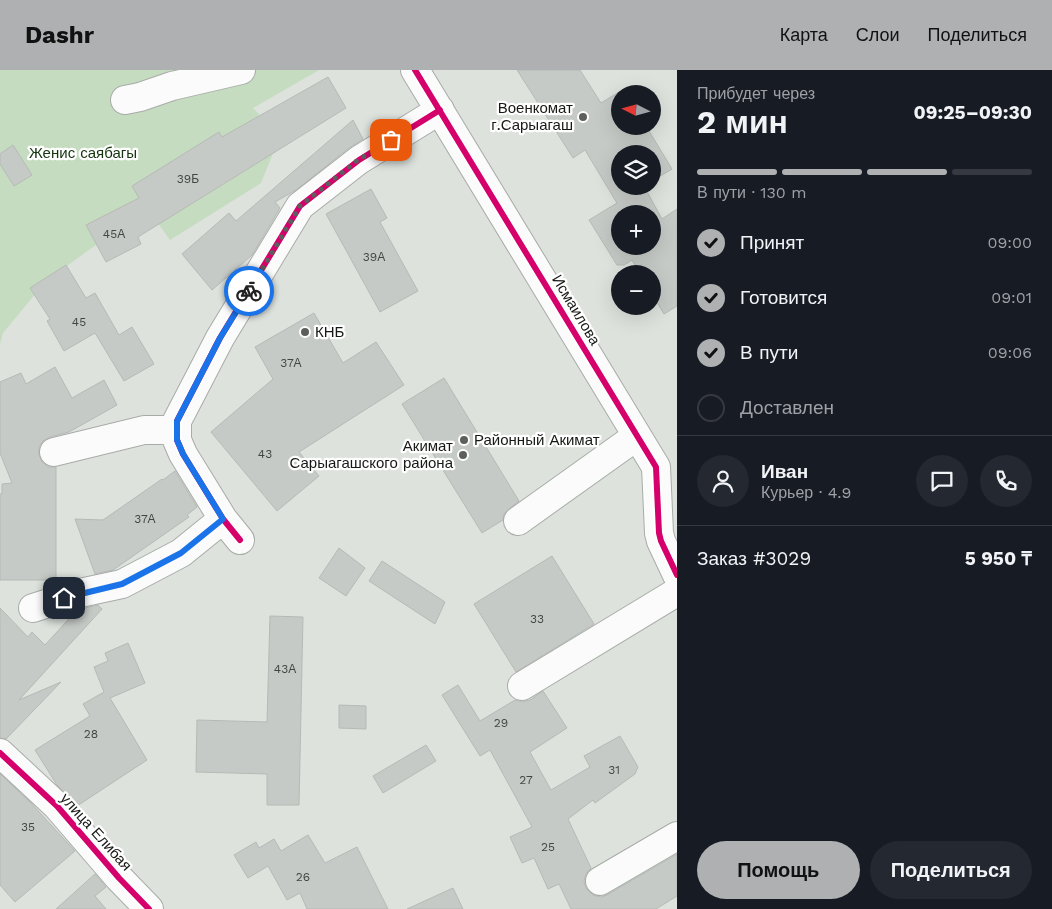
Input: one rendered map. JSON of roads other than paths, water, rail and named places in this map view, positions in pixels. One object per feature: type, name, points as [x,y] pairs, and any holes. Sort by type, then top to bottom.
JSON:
[{"type":"street","points":[[124,100],[140,97],[172,86],[241,70]]},
{"type":"street","name":"Исмаилова","points":[[415,70],[637,436],[667,472],[658,533],[677,574]]},
{"type":"street","points":[[240,540],[223,519],[183,454],[177,440],[177,421],[220,338],[300,206],[358,160],[440,110]]},
{"type":"street","points":[[54,452],[144,430],[176,430]]},
{"type":"street","points":[[518,521],[637,436]]},
{"type":"street","points":[[661,541],[666,521],[677,510]]},
{"type":"street","points":[[33,608],[80,593],[122,584],[181,553],[223,519]]},
{"type":"street","points":[[522,686],[677,592]]},
{"type":"street","name":"улица Елибая","points":[[0,752],[57,806],[119,878],[150,909]]},
{"type":"street","points":[[600,881],[677,836]]},
{"type":"place","name":"Военкомат г.Сарыагаш","points":[[583,117]]},
{"type":"place","name":"КНБ","points":[[305,332]]},
{"type":"place","name":"Районный Акимат","points":[[464,440]]},
{"type":"place","name":"Акимат Сарыагашского района","points":[[463,455]]},
{"type":"park label","name":"Женис саябагы","points":[[83,153]]}]
